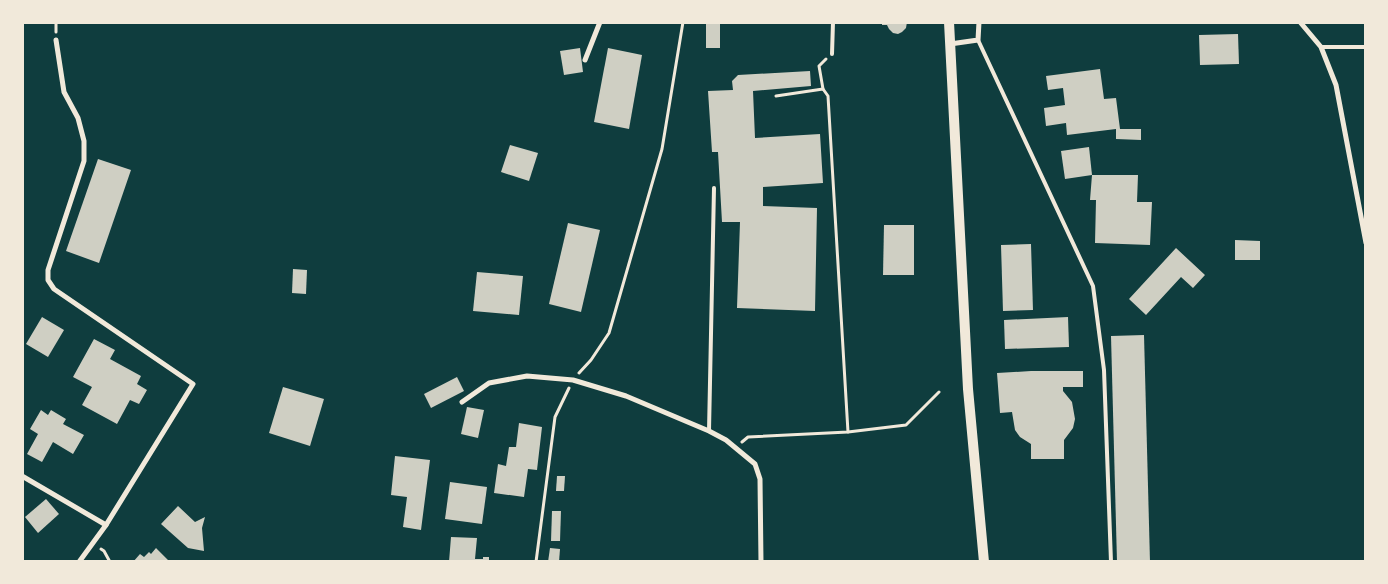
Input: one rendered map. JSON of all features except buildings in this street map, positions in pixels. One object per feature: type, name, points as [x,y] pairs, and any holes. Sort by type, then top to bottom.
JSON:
[{"type":"main road","points":[[949,22],[968,389],[984,562]]},
{"type":"street","points":[[585,60],[600,22]]},
{"type":"street","points":[[950,44],[978,40],[979,22]]},
{"type":"street","points":[[1300,22],[1321,47],[1336,85],[1366,243]]},
{"type":"street","points":[[56,40],[64,92],[78,118],[84,141],[84,161],[48,270],[48,280],[54,289],[193,384],[106,525],[79,562]]},
{"type":"street","points":[[462,402],[490,383],[527,376],[573,380],[626,396],[726,440],[755,464],[760,479],[761,562]]},
{"type":"street","points":[[22,476],[106,525]]},
{"type":"lane","points":[[832,54],[834,22]]},
{"type":"lane","points":[[978,40],[1093,286],[1104,370],[1110,562]]},
{"type":"lane","points":[[1321,47],[1366,47]]},
{"type":"lane","points":[[709,431],[714,188]]},
{"type":"path","points":[[536,562],[555,417],[573,380],[591,360],[609,333],[662,149],[683,22]]},
{"type":"path","points":[[832,54],[819,66],[823,89],[828,96],[848,432]]},
{"type":"path","points":[[776,96],[823,89]]},
{"type":"path","points":[[735,447],[748,436],[848,432],[906,425],[939,392]]},
{"type":"path","points":[[92,544],[104,550],[110,562]]}]
